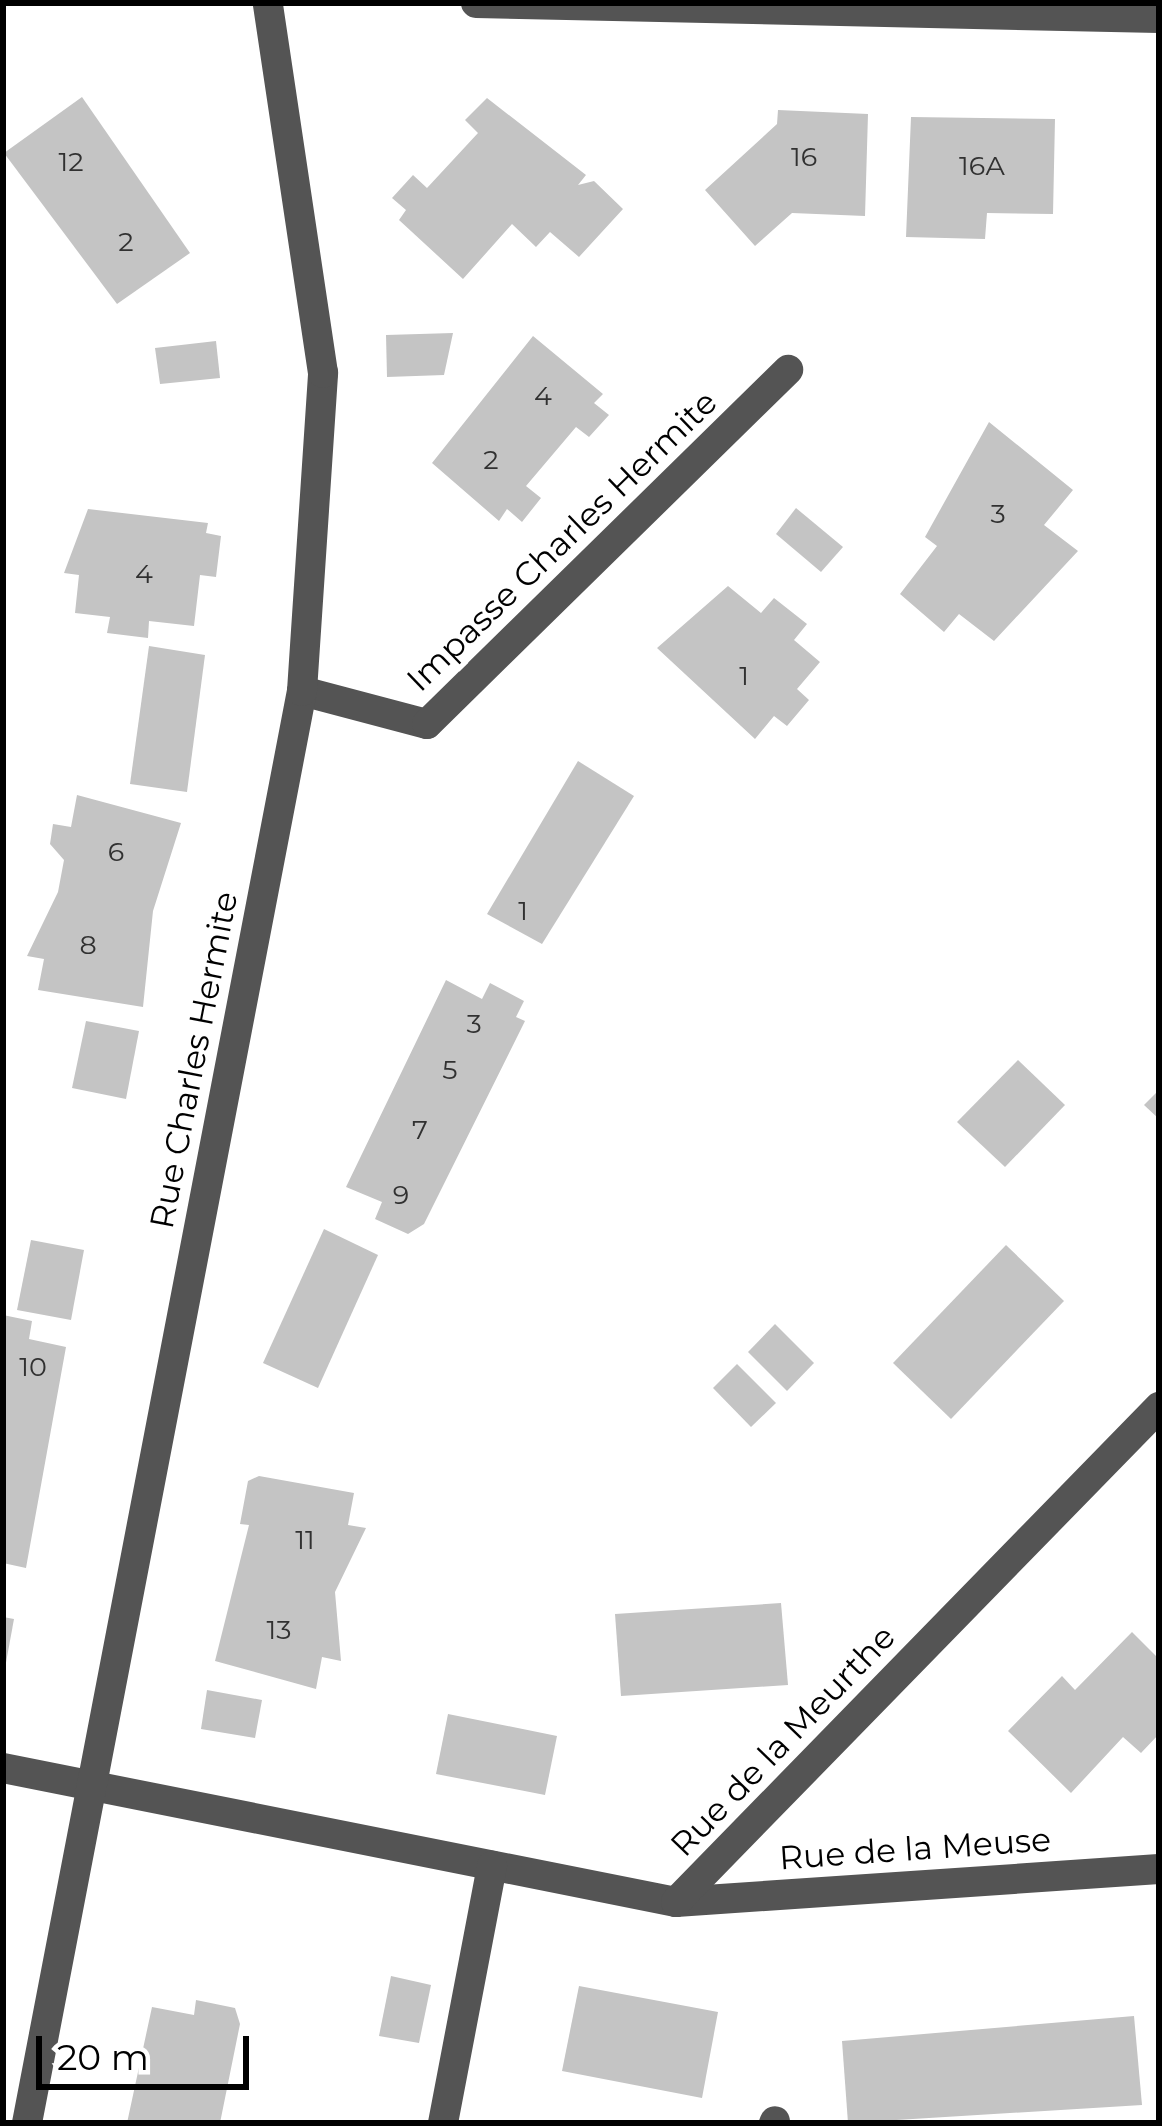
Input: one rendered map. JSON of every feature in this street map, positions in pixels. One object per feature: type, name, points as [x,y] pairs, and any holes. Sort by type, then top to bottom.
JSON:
[{"type":"street","name":"Rue Charles Hermite","points":[[27,2123],[302,691],[323,373],[268,3]]},
{"type":"street","points":[[476,3],[1159,18]]},
{"type":"street","name":"Impasse Charles Hermite","points":[[302,691],[427,724],[788,370]]},
{"type":"street","name":"Rue de la Meurthe","points":[[3,1768],[676,1902],[1159,1407]]},
{"type":"street","points":[[443,2123],[492,1866]]},
{"type":"street","name":"Rue de la Meuse","points":[[676,1902],[1159,1869]]},
{"type":"building","points":[[82,97],[190,253],[117,304],[4,153]]},
{"type":"building","points":[[487,98],[586,175],[578,185],[594,181],[623,209],[579,257],[550,232],[536,247],[512,224],[463,279],[399,220],[406,210],[392,198],[413,175],[427,188],[478,133],[465,120]]},
{"type":"building","points":[[778,110],[868,114],[865,216],[792,213],[755,246],[705,190],[777,124]]},
{"type":"building","points":[[911,117],[1055,119],[1053,214],[987,213],[985,239],[906,237]]},
{"type":"building","points":[[453,333],[444,375],[387,377],[386,335]]},
{"type":"building","points":[[533,336],[603,394],[594,403],[609,415],[589,437],[576,427],[526,486],[541,498],[522,522],[507,509],[499,521],[432,463]]},
{"type":"building","points":[[216,341],[220,378],[160,384],[155,348]]},
{"type":"building","points":[[989,422],[1073,490],[1044,525],[1078,551],[994,641],[959,614],[944,632],[900,594],[937,546],[925,537]]},
{"type":"building","points":[[796,508],[843,547],[821,572],[776,534]]},
{"type":"building","points":[[88,509],[208,523],[206,533],[221,536],[216,577],[200,575],[194,626],[149,621],[148,638],[107,633],[110,617],[75,613],[79,575],[64,573]]},
{"type":"building","points":[[728,586],[761,613],[774,598],[807,624],[794,640],[820,662],[797,689],[809,700],[787,726],[774,716],[755,739],[657,648]]},
{"type":"building","points":[[149,646],[205,655],[187,792],[130,784]]},
{"type":"building","points":[[578,761],[634,796],[542,944],[487,914]]},
{"type":"building","points":[[77,795],[181,823],[153,911],[143,1007],[38,990],[44,959],[27,956],[58,892],[64,860],[50,844],[53,824],[71,827]]},
{"type":"building","points":[[446,980],[482,999],[490,983],[524,1001],[516,1017],[525,1021],[424,1224],[408,1234],[375,1219],[382,1202],[346,1187]]},
{"type":"building","points":[[86,1021],[139,1031],[126,1099],[72,1088]]},
{"type":"building","points":[[1018,1060],[1065,1105],[1005,1167],[957,1122]]},
{"type":"building","points":[[1159,1090],[1159,1119],[1144,1105]]},
{"type":"building","points":[[324,1229],[378,1255],[318,1388],[263,1363]]},
{"type":"building","points":[[31,1240],[84,1250],[71,1320],[17,1310]]},
{"type":"building","points":[[1006,1245],[1064,1301],[951,1419],[893,1363]]},
{"type":"building","points":[[3,1315],[32,1321],[29,1339],[66,1347],[26,1568],[3,1563]]},
{"type":"building","points":[[775,1324],[814,1363],[787,1391],[748,1352]]},
{"type":"building","points":[[737,1364],[776,1403],[751,1427],[713,1388]]},
{"type":"building","points":[[259,1476],[354,1493],[348,1525],[366,1528],[335,1592],[341,1661],[322,1657],[316,1689],[215,1661],[249,1525],[240,1524],[248,1481]]},
{"type":"building","points":[[781,1603],[788,1685],[621,1696],[615,1614]]},
{"type":"building","points":[[3,1617],[14,1619],[5,1668],[3,1668]]},
{"type":"building","points":[[1132,1632],[1159,1659],[1159,1734],[1141,1753],[1123,1737],[1071,1793],[1008,1731],[1062,1676],[1075,1690]]},
{"type":"building","points":[[207,1690],[262,1700],[255,1738],[201,1729]]},
{"type":"building","points":[[448,1714],[557,1736],[545,1795],[436,1774]]},
{"type":"building","points":[[391,1976],[431,1985],[419,2043],[379,2036]]},
{"type":"building","points":[[579,1986],[718,2012],[702,2098],[562,2071]]},
{"type":"building","points":[[196,2000],[235,2008],[240,2024],[220,2123],[127,2123],[152,2007],[194,2015]]},
{"type":"building","points":[[1134,2016],[1142,2105],[848,2123],[842,2041]]}]
